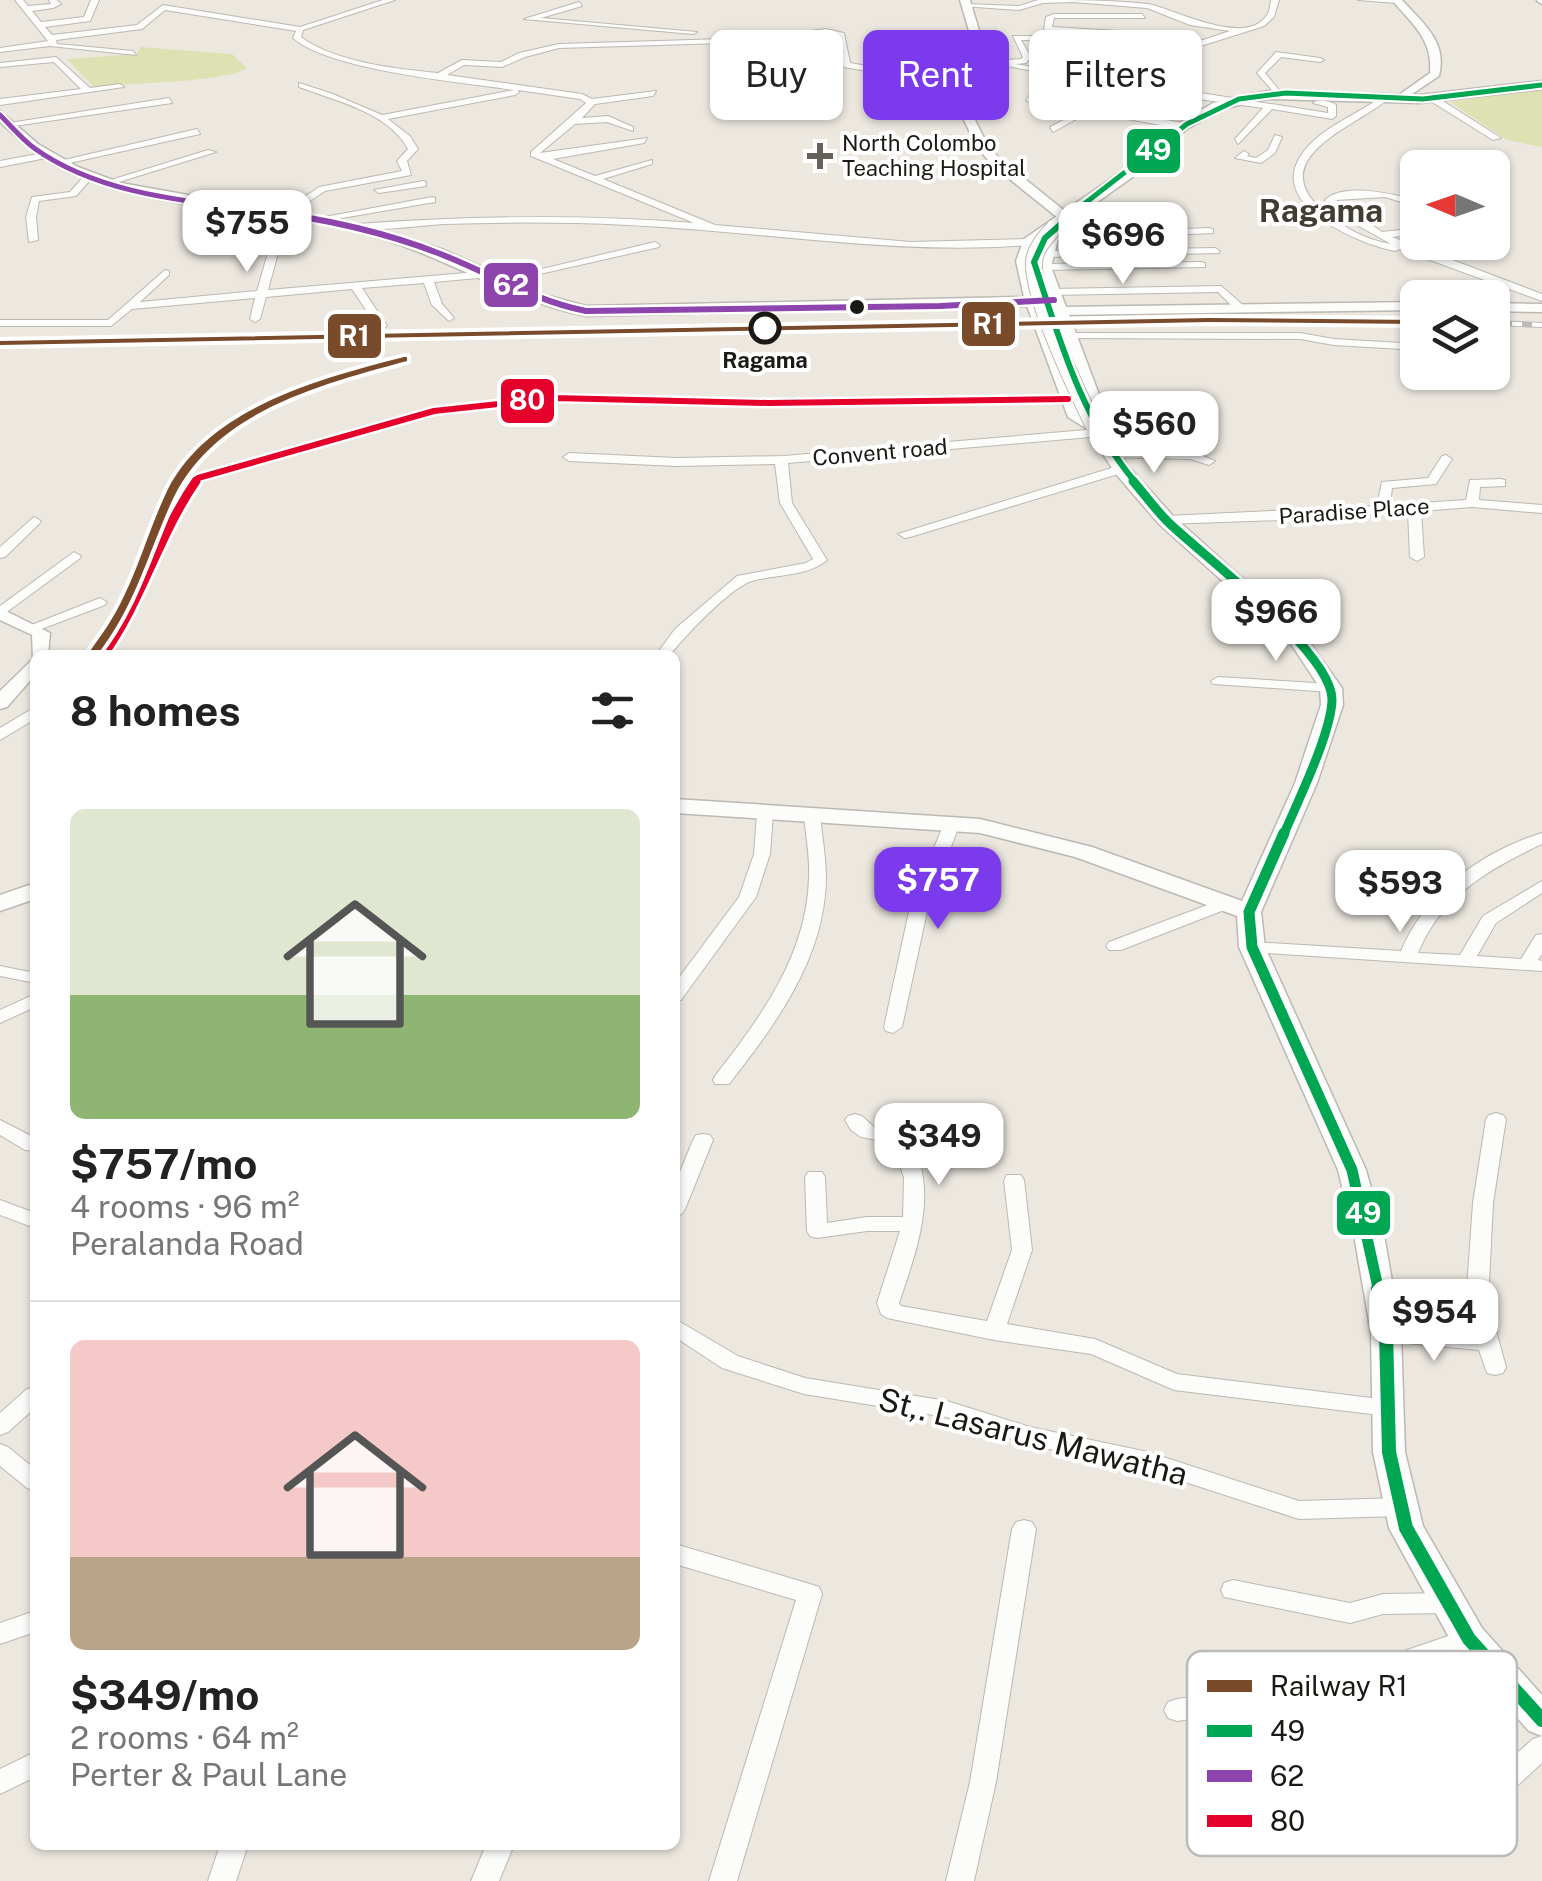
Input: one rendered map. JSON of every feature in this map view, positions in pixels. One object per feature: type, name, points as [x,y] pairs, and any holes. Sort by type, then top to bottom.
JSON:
[{"type":"main road","points":[[1106,446],[1077,392],[1035,272],[1036,252],[1059,227],[1143,163],[1183,126],[1232,101],[1279,95],[1432,98],[1542,85]]},
{"type":"main road","points":[[8,125],[49,159],[106,183],[289,212],[357,227],[494,277],[562,308],[586,311],[1034,306],[1054,298]]},
{"type":"main road","points":[[1059,227],[1038,234],[1029,242],[1023,260],[1034,306],[1074,412],[1166,520],[1296,637],[1331,688],[1332,705],[1306,783],[1238,908],[1352,1170],[1369,1235],[1386,1332],[1389,1452],[1406,1528],[1468,1640],[1478,1651]]},
{"type":"main road","points":[[1059,227],[1045,260],[1054,298],[1106,446]]},
{"type":"main road","points":[[680,806],[980,826],[1026,834],[1093,851],[1238,908]]},
{"type":"main road","points":[[0,904],[30,892]]},
{"type":"main road","points":[[1517,1693],[1542,1720]]},
{"type":"street","points":[[19,0],[51,42],[133,53]]},
{"type":"street","points":[[26,9],[54,6],[57,4],[53,0]]},
{"type":"street","points":[[39,25],[87,19],[95,0]]},
{"type":"street","points":[[0,50],[139,27],[174,0]]},
{"type":"street","points":[[163,8],[300,29],[392,0]]},
{"type":"street","points":[[974,30],[966,3],[1000,8],[1043,0],[1148,6],[1192,23],[1242,31]]},
{"type":"street","points":[[1202,43],[1242,31],[1270,17],[1275,0]]},
{"type":"street","points":[[1362,0],[1397,0],[1436,42],[1439,54],[1435,74],[1400,99]]},
{"type":"street","points":[[579,4],[528,19],[710,33]]},
{"type":"street","points":[[1000,8],[1027,59],[1009,64]]},
{"type":"street","points":[[1051,30],[1050,17],[1054,16],[1142,16]]},
{"type":"street","points":[[300,29],[297,38],[304,47],[375,63],[401,74],[440,76],[583,98],[653,92]]},
{"type":"street","points":[[1016,38],[1029,37]]},
{"type":"street","points":[[440,76],[462,62],[502,65],[522,55],[560,46],[710,40]]},
{"type":"street","points":[[1279,95],[1260,73],[1278,54],[1320,60]]},
{"type":"street","points":[[843,55],[846,66],[863,69]]},
{"type":"street","points":[[0,65],[56,59],[88,91]]},
{"type":"street","points":[[289,212],[320,190],[408,173],[402,162],[413,149],[410,141],[378,118],[302,85]]},
{"type":"street","points":[[0,102],[120,86]]},
{"type":"street","points":[[583,98],[588,86]]},
{"type":"street","points":[[583,98],[633,88]]},
{"type":"street","points":[[378,118],[522,91]]},
{"type":"street","points":[[1202,97],[1332,116],[1332,105],[1317,103]]},
{"type":"street","points":[[583,98],[590,107],[534,154],[714,228]]},
{"type":"street","points":[[1432,98],[1496,138]]},
{"type":"street","points":[[1384,99],[1312,148],[1301,162],[1298,184],[1307,200],[1324,216],[1362,240],[1400,248]]},
{"type":"street","points":[[8,125],[169,105]]},
{"type":"street","points":[[1238,141],[1268,106]]},
{"type":"street","points":[[568,122],[608,119],[630,129]]},
{"type":"street","points":[[970,120],[983,147],[1045,200],[1044,215],[1059,227],[1125,237],[1209,230]]},
{"type":"street","points":[[1054,129],[1068,120]]},
{"type":"street","points":[[1116,127],[1130,120]]},
{"type":"street","points":[[1139,120],[1183,126]]},
{"type":"street","points":[[1143,132],[1160,123]]},
{"type":"street","points":[[0,164],[198,132]]},
{"type":"street","points":[[1244,154],[1240,158],[1258,161],[1272,151],[1278,138]]},
{"type":"street","points":[[540,158],[644,140]]},
{"type":"street","points":[[106,183],[211,152]]},
{"type":"street","points":[[597,178],[649,162]]},
{"type":"street","points":[[33,240],[30,218],[35,199],[72,194],[88,177]]},
{"type":"street","points":[[320,190],[330,196],[423,184]]},
{"type":"street","points":[[1400,198],[1386,194],[1334,196],[1330,200],[1343,213],[1400,244]]},
{"type":"street","points":[[319,219],[432,200]]},
{"type":"street","points":[[357,227],[426,221],[714,228],[920,246],[1029,242]]},
{"type":"street","points":[[1382,236],[1400,233]]},
{"type":"street","points":[[1125,237],[1162,310]]},
{"type":"street","points":[[255,319],[276,242]]},
{"type":"street","points":[[128,306],[427,278],[494,277],[656,245]]},
{"type":"street","points":[[1045,260],[1214,252]]},
{"type":"street","points":[[1045,260],[1201,265]]},
{"type":"street","points":[[1442,260],[1542,298]]},
{"type":"street","points":[[0,323],[111,323],[165,273]]},
{"type":"street","points":[[427,278],[437,305],[449,318]]},
{"type":"street","points":[[354,285],[382,326]]},
{"type":"street","points":[[1054,298],[1194,286],[1224,290],[1240,308]]},
{"type":"street","points":[[1194,286],[1200,309]]},
{"type":"street","points":[[1054,298],[1162,310],[1400,306]]},
{"type":"street","points":[[1510,307],[1542,308]]},
{"type":"street","points":[[1068,336],[1300,336],[1400,346]]},
{"type":"street","points":[[108,650],[131,620],[170,527],[198,478],[434,410],[554,398],[768,402],[1068,399]]},
{"type":"street","points":[[906,534],[1106,446],[1191,454],[1209,461]]},
{"type":"street","name":"Convent road","points":[[667,650],[680,632],[742,580],[810,566],[820,560],[786,502],[780,463],[784,460],[1106,446]]},
{"type":"street","points":[[569,457],[657,462],[784,460]]},
{"type":"street","points":[[1383,507],[1386,485],[1432,481],[1446,459]]},
{"type":"street","points":[[1472,504],[1474,483],[1501,483]]},
{"type":"street","name":"Paradise Place","points":[[1166,520],[1472,504],[1542,509]]},
{"type":"street","points":[[1414,506],[1417,558]]},
{"type":"street","points":[[0,554],[34,521]]},
{"type":"street","points":[[39,650],[40,633],[0,613],[74,556]]},
{"type":"street","points":[[31,628],[100,602]]},
{"type":"street","points":[[0,702],[30,669]]},
{"type":"street","points":[[1218,681],[1331,688]]},
{"type":"street","points":[[0,735],[30,715]]},
{"type":"street","points":[[680,989],[747,897],[762,854],[766,813]]},
{"type":"street","points":[[722,1080],[776,1011],[806,944],[818,884],[812,816]]},
{"type":"street","points":[[893,1027],[919,907],[951,826]]},
{"type":"street","points":[[1408,960],[1417,929],[1438,901],[1483,866],[1542,838]]},
{"type":"street","points":[[1467,958],[1488,920],[1542,886]]},
{"type":"street","points":[[1115,946],[1238,908]]},
{"type":"street","points":[[1252,947],[1408,960],[1467,958],[1534,965],[1542,938]]},
{"type":"street","points":[[0,971],[30,977]]},
{"type":"street","points":[[0,1017],[30,1002]]},
{"type":"street","points":[[1495,1367],[1478,1302],[1483,1203],[1496,1119]]},
{"type":"street","points":[[856,1120],[859,1129],[867,1133],[901,1138],[914,1172],[914,1224],[888,1304],[895,1313],[1094,1347],[1174,1382],[1388,1408]]},
{"type":"street","points":[[0,1126],[30,1143]]},
{"type":"street","points":[[680,1197],[703,1140]]},
{"type":"street","points":[[815,1176],[817,1231],[867,1224],[914,1224]]},
{"type":"street","points":[[994,1332],[1022,1250],[1014,1180]]},
{"type":"street","points":[[0,1207],[30,1219]]},
{"type":"street","name":"St,. Lasarus Mawatha","points":[[680,1330],[730,1362],[804,1386],[947,1408],[1030,1436],[1148,1461],[1299,1510],[1401,1507]]},
{"type":"street","points":[[1386,1332],[1488,1343]]},
{"type":"street","points":[[0,1426],[30,1399]]},
{"type":"street","points":[[0,1452],[30,1478]]},
{"type":"street","points":[[960,1881],[983,1782],[1024,1529]]},
{"type":"street","points":[[680,1555],[810,1594],[724,1881]]},
{"type":"street","points":[[1232,1590],[1350,1613],[1383,1604],[1448,1603]]},
{"type":"street","points":[[0,1634],[30,1623]]},
{"type":"street","points":[[1436,1651],[1468,1640]]},
{"type":"street","points":[[1177,1710],[1187,1709]]},
{"type":"street","points":[[1517,1769],[1542,1746]]},
{"type":"street","points":[[0,1782],[30,1767]]},
{"type":"street","points":[[222,1881],[232,1850]]},
{"type":"street","points":[[486,1881],[498,1850]]},
{"type":"green space","points":[[140,47],[232,54],[247,68],[219,77],[95,88],[67,59],[137,54]]},
{"type":"green space","points":[[1542,89],[1542,147],[1507,140],[1450,102]]},
{"type":"railway","points":[[0,343],[1209,320],[1400,322]]},
{"type":"railway","points":[[1510,324],[1542,325]]},
{"type":"rail line","name":"R1","points":[[0,343],[1209,320],[1400,322]]},
{"type":"rail line","name":"R1","points":[[96,650],[130,594],[175,485],[193,459],[216,437],[244,418],[309,388],[404,359]]},
{"type":"transit line","name":"49","points":[[1480,1651],[1469,1639],[1406,1528],[1389,1452],[1386,1333],[1369,1235],[1352,1170],[1252,947],[1249,912],[1306,783],[1332,705],[1331,688],[1296,637],[1166,520],[1111,454],[1077,392],[1034,262],[1045,238],[1064,220],[1187,124],[1239,99],[1286,93],[1423,99],[1542,85]]},
{"type":"transit line","name":"62","points":[[0,115],[33,147],[73,170],[117,186],[370,231],[439,253],[539,298],[586,311],[940,306],[1054,300]]},
{"type":"transit line","name":"80","points":[[107,650],[130,613],[172,521],[198,478],[434,411],[553,398],[768,403],[1068,399]]},
{"type":"transit line","name":"49","points":[[1517,1692],[1542,1720]]},
{"type":"place","name":"North Colombo Teaching Hospital","points":[[820,156]]},
{"type":"place","name":"Ragama","points":[[765,328]]},
{"type":"district","name":"Ragama","points":[[1321,211]]}]
